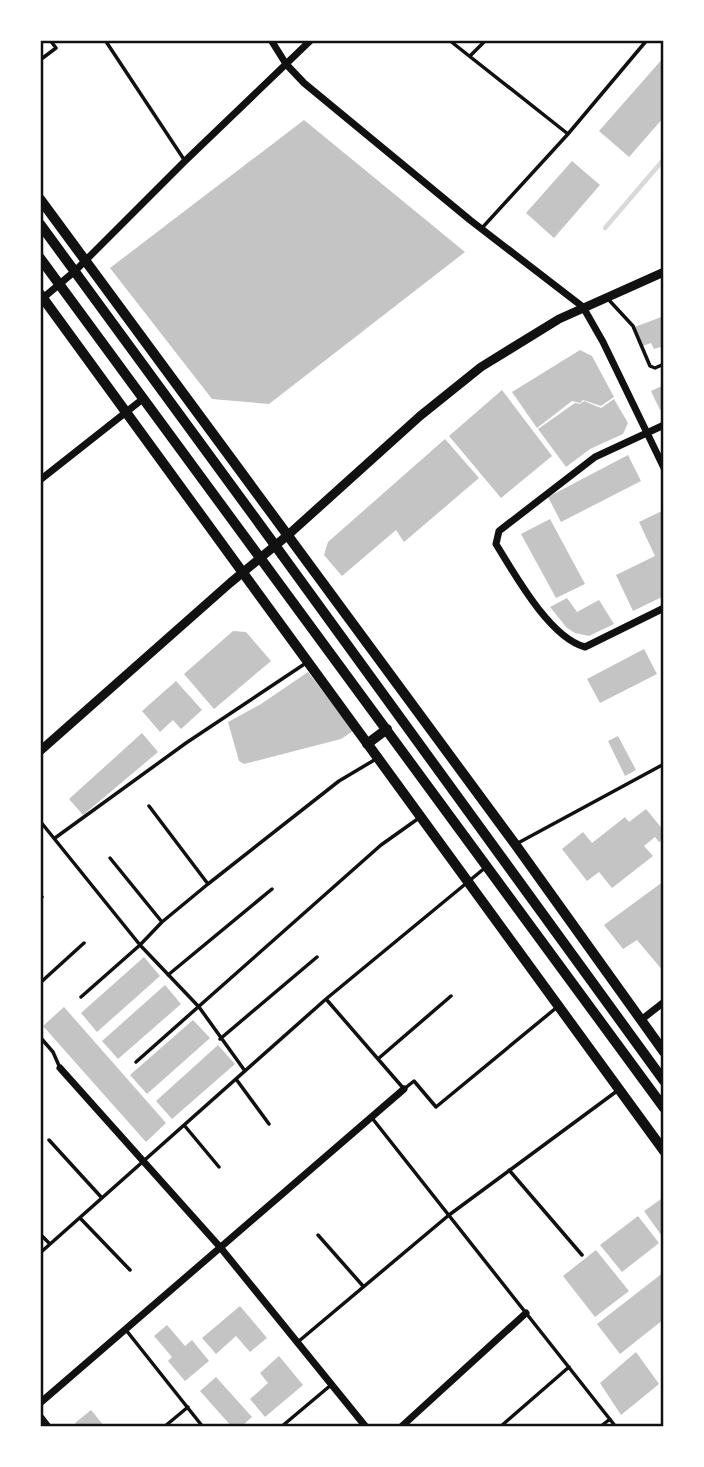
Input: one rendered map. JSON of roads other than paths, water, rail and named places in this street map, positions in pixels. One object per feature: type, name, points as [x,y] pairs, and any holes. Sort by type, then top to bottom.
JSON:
[{"type":"main road","points":[[40,199],[515,844],[664,1052]]},
{"type":"main road","points":[[40,224],[275,547],[321,605],[664,1081]]},
{"type":"main road","points":[[40,258],[664,1108]]},
{"type":"main road","points":[[41,298],[664,1151]]},
{"type":"main road","points":[[404,722],[418,712]]},
{"type":"main road","points":[[368,744],[387,729]]},
{"type":"street","points":[[271,40],[286,64],[304,83],[481,229],[583,307],[603,342],[664,468]]},
{"type":"street","points":[[41,298],[86,261],[311,40]]},
{"type":"street","points":[[40,751],[275,547],[420,415],[481,367],[530,335],[583,307],[664,272]]},
{"type":"street","points":[[40,480],[144,398]]},
{"type":"street","points":[[664,425],[595,457],[559,482],[499,531],[496,544],[527,594],[572,644],[585,647],[664,608]]},
{"type":"street","points":[[641,1020],[664,1002]]},
{"type":"street","points":[[60,1068],[220,1247],[299,1341],[366,1427]]},
{"type":"street","points":[[40,1403],[404,1089]]},
{"type":"street","points":[[401,1427],[526,1313]]},
{"type":"street","points":[[40,1418],[47,1427]]},
{"type":"lane","points":[[40,60],[56,48],[50,40]]},
{"type":"lane","points":[[105,40],[185,161]]},
{"type":"lane","points":[[449,40],[568,134]]},
{"type":"lane","points":[[470,57],[486,40]]},
{"type":"lane","points":[[481,229],[568,134],[647,40]]},
{"type":"lane","points":[[606,297],[633,326],[650,366],[655,368],[664,364]]},
{"type":"lane","points":[[55,838],[186,743],[308,662]]},
{"type":"lane","points":[[81,997],[162,922],[208,884],[339,781],[377,757]]},
{"type":"lane","points":[[515,844],[664,764]]},
{"type":"lane","points":[[149,806],[208,884]]},
{"type":"lane","points":[[136,1062],[381,845],[420,817]]},
{"type":"lane","points":[[40,821],[140,945],[199,1007],[220,1040],[245,1071]]},
{"type":"lane","points":[[110,858],[162,922]]},
{"type":"lane","points":[[40,1253],[326,999],[488,866]]},
{"type":"lane","points":[[168,975],[272,889]]},
{"type":"lane","points":[[40,983],[84,943]]},
{"type":"lane","points":[[220,1040],[317,957]]},
{"type":"lane","points":[[379,1058],[451,996]]},
{"type":"lane","points":[[326,999],[404,1089],[414,1081],[436,1107],[558,1006]]},
{"type":"lane","points":[[40,1037],[53,1052],[60,1068]]},
{"type":"lane","points":[[236,1079],[269,1124]]},
{"type":"lane","points":[[299,1341],[449,1215],[619,1090]]},
{"type":"lane","points":[[372,1117],[616,1427]]},
{"type":"lane","points":[[184,1125],[219,1167]]},
{"type":"lane","points":[[49,1140],[102,1198]]},
{"type":"lane","points":[[509,1170],[582,1255]]},
{"type":"lane","points":[[80,1217],[130,1270]]},
{"type":"lane","points":[[40,1234],[50,1244]]},
{"type":"lane","points":[[318,1235],[363,1286]]},
{"type":"lane","points":[[126,1329],[203,1427]]},
{"type":"lane","points":[[500,1427],[569,1367]]},
{"type":"lane","points":[[281,1427],[333,1383]]},
{"type":"lane","points":[[164,1427],[188,1407]]},
{"type":"lane","points":[[600,1427],[610,1419]]},
{"type":"waterway","points":[[605,228],[664,159]]}]
